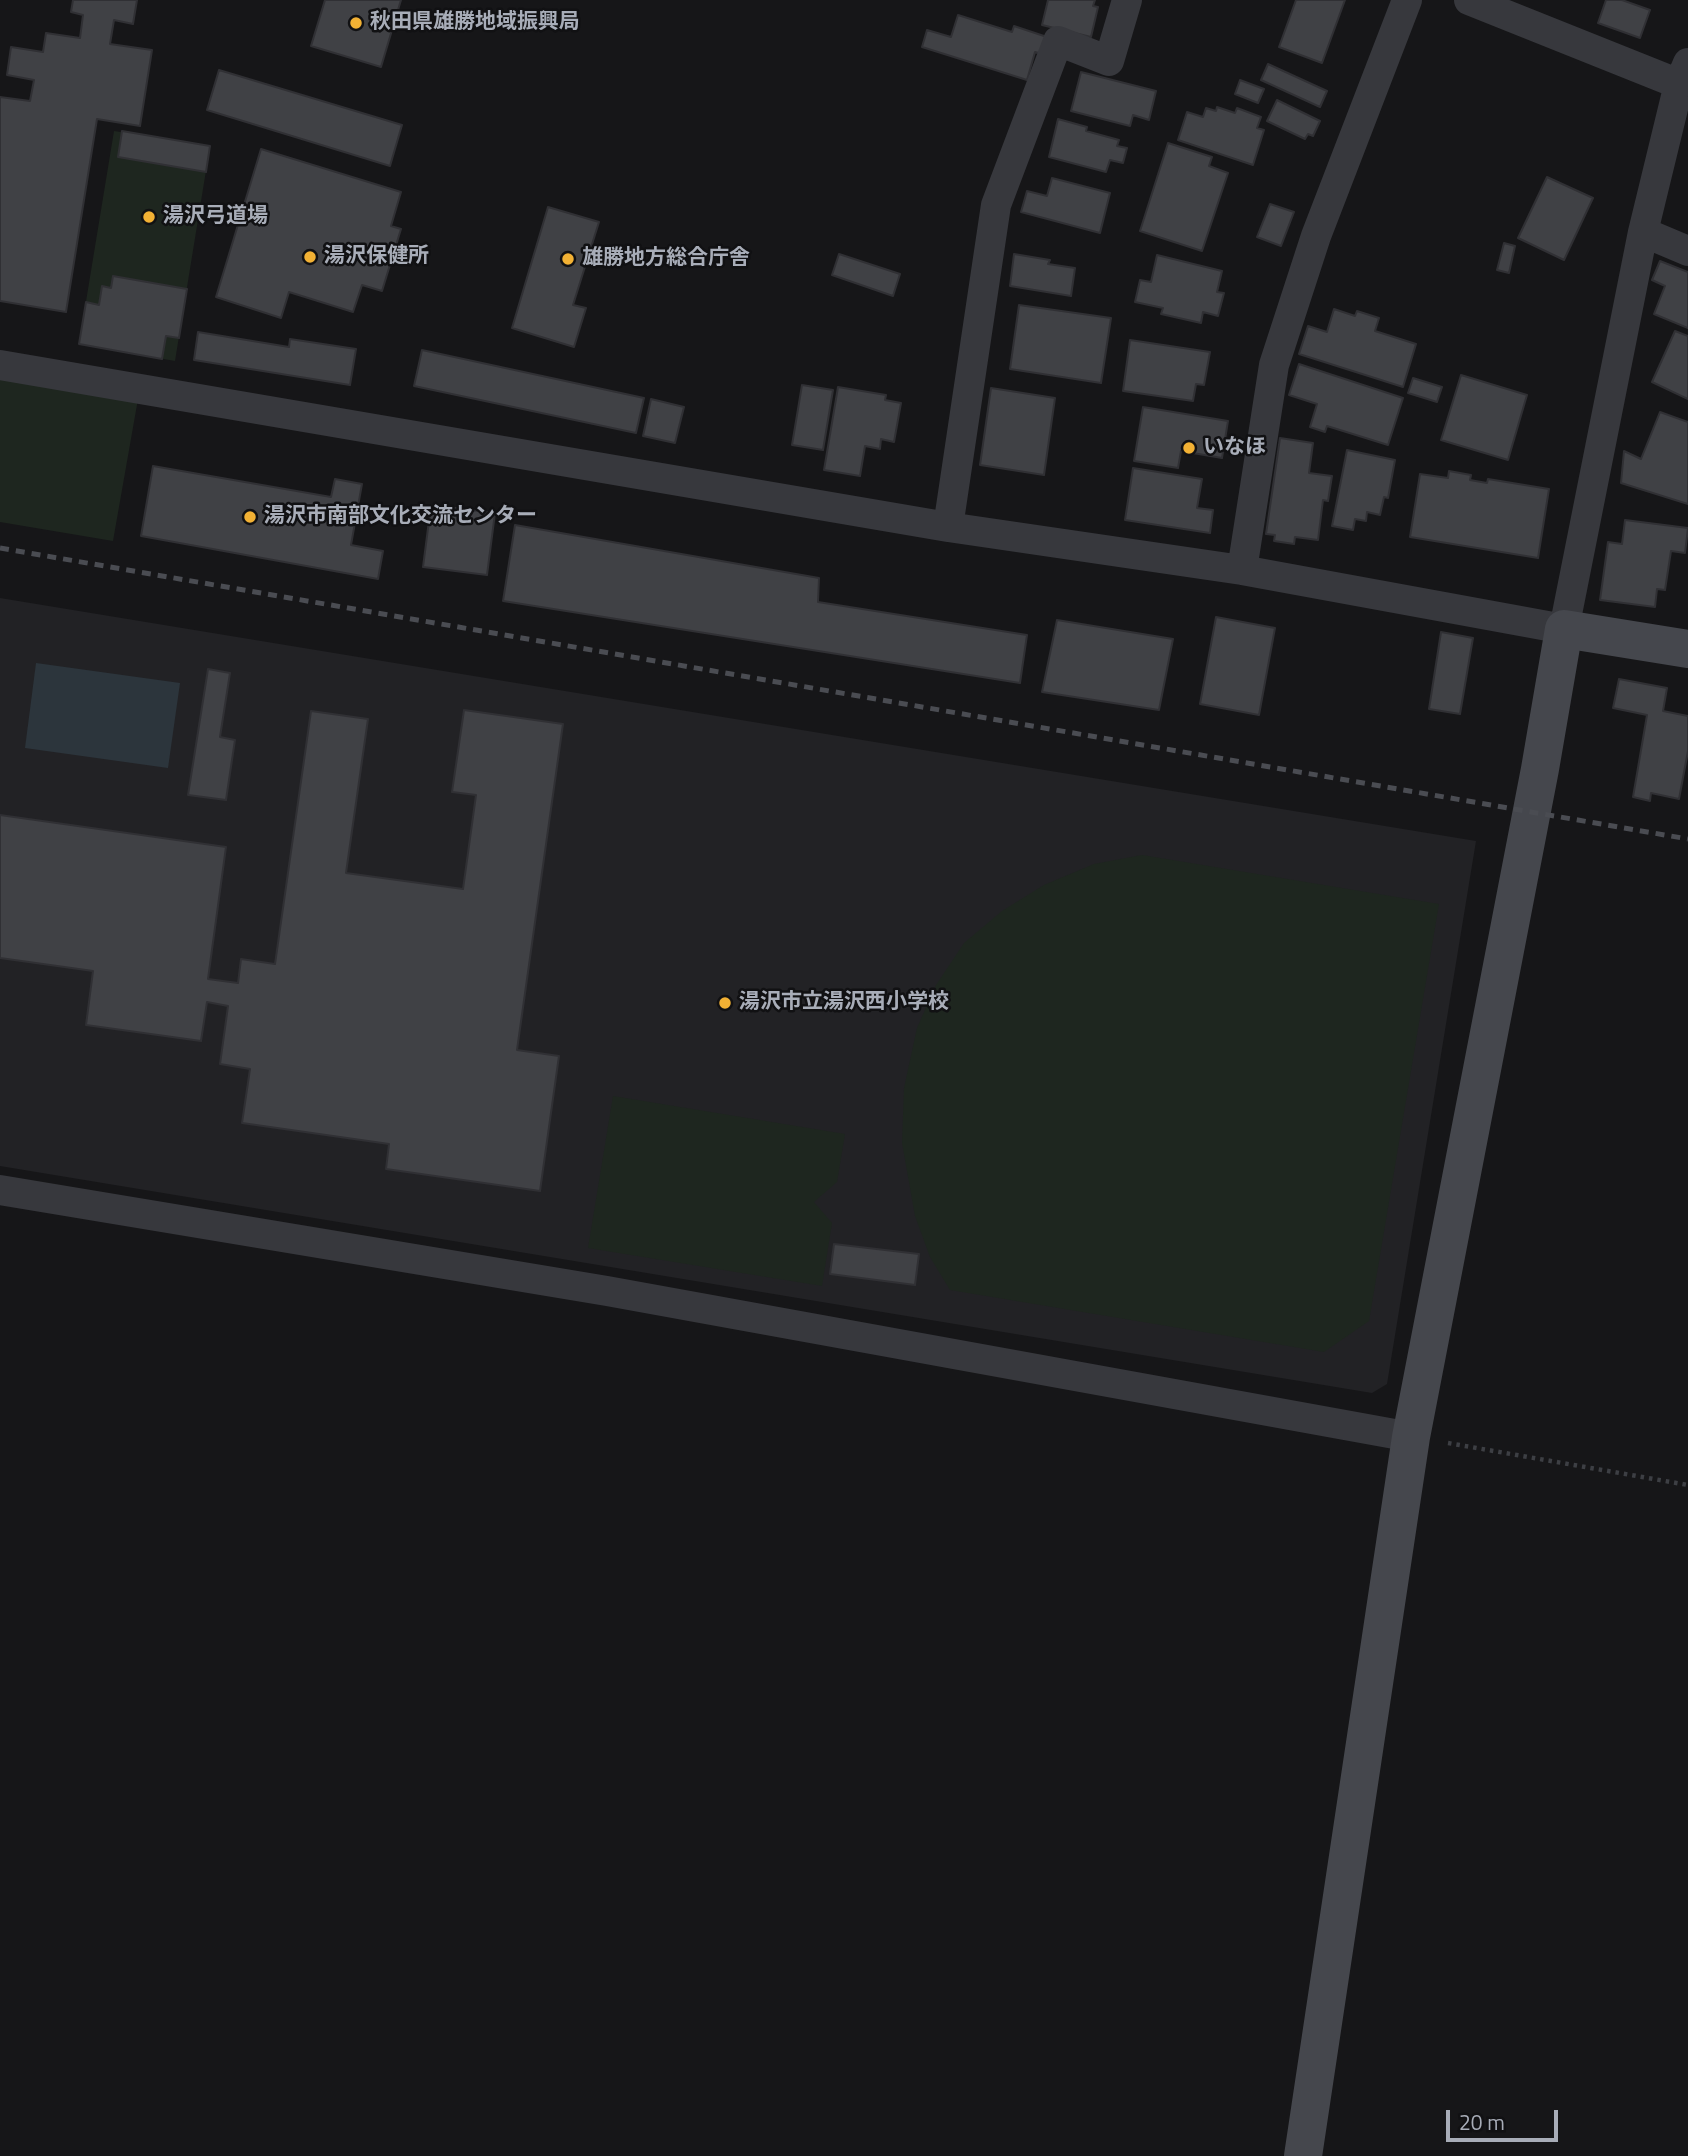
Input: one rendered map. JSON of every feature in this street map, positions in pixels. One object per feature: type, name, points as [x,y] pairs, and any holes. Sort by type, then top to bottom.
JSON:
[{"type":"street","points":[[948,527],[996,205],[1058,41],[1109,61],[1126,0]]},
{"type":"street","points":[[1242,570],[1274,365],[1316,236],[1407,0]]},
{"type":"street","points":[[1303,2156],[1412,1437],[1540,769],[1564,629],[1643,232],[1683,74],[1469,0]]},
{"type":"street","points":[[1643,232],[1688,251]]},
{"type":"street","points":[[0,365],[948,527],[1242,570],[1688,649]]},
{"type":"street","points":[[0,1190],[607,1291],[1412,1437]]},
{"type":"path","points":[[1412,1437],[1688,1485]]},
{"type":"shaded area","name":"湯沢弓道場","points":[[114,131],[210,146],[175,361],[79,344]]},
{"type":"shaded area","points":[[0,375],[138,399],[113,541],[0,522]]},
{"type":"shaded area","name":"湯沢市立湯沢西小学校","points":[[0,598],[1476,841],[1387,1384],[1372,1393],[0,1166]]},
{"type":"shaded area","points":[[36,663],[180,683],[168,768],[25,748]]},
{"type":"shaded area","points":[[1142,855],[1439,904],[1369,1321],[1324,1352],[950,1290],[930,1257],[915,1216],[902,1143],[904,1088],[917,1028],[936,985],[964,943],[1002,911],[1044,885],[1094,864]]},
{"type":"shaded area","points":[[613,1096],[845,1134],[837,1182],[814,1202],[832,1223],[822,1286],[588,1248]]},
{"type":"building","points":[[73,0],[137,0],[133,24],[114,20],[110,44],[152,50],[140,126],[97,119],[66,312],[0,301],[0,97],[30,101],[34,80],[7,75],[11,47],[43,52],[46,33],[80,38],[83,15],[71,12]]},
{"type":"building","name":"秋田県雄勝地域振興局","points":[[325,0],[401,0],[381,67],[311,46]]},
{"type":"building","points":[[1048,0],[1095,0],[1093,6],[1098,7],[1091,37],[1042,25]]},
{"type":"building","points":[[1296,0],[1345,0],[1322,63],[1279,47]]},
{"type":"building","points":[[1606,0],[1622,0],[1650,10],[1640,38],[1598,23]]},
{"type":"building","points":[[958,15],[1012,32],[1014,26],[1047,37],[1042,54],[1035,52],[1027,80],[922,47],[927,30],[951,37]]},
{"type":"building","points":[[1268,64],[1327,91],[1320,107],[1261,80]]},
{"type":"building","points":[[219,70],[402,125],[390,166],[207,110]]},
{"type":"building","points":[[1081,72],[1156,91],[1149,120],[1133,115],[1130,126],[1071,111]]},
{"type":"building","points":[[1240,80],[1264,89],[1258,103],[1235,94]]},
{"type":"building","points":[[1277,100],[1320,121],[1313,136],[1308,134],[1305,139],[1267,121]]},
{"type":"building","points":[[1217,107],[1235,113],[1237,108],[1261,117],[1257,128],[1264,130],[1253,165],[1178,140],[1187,112],[1203,117],[1206,108],[1216,111]]},
{"type":"building","points":[[1058,119],[1087,127],[1086,131],[1119,140],[1117,146],[1127,148],[1123,163],[1110,160],[1106,172],[1049,157]]},
{"type":"building","points":[[122,131],[210,146],[206,172],[118,157]]},
{"type":"building","points":[[1168,143],[1212,157],[1209,166],[1228,173],[1202,251],[1140,231]]},
{"type":"building","name":"湯沢保健所","points":[[261,149],[401,192],[391,226],[401,229],[382,291],[362,285],[353,312],[289,292],[281,318],[216,297]]},
{"type":"building","points":[[1547,177],[1593,198],[1564,260],[1518,238]]},
{"type":"building","points":[[1052,178],[1110,193],[1100,233],[1021,212],[1027,191],[1047,196]]},
{"type":"building","points":[[1270,204],[1294,212],[1281,246],[1257,237]]},
{"type":"building","points":[[548,207],[599,222],[573,305],[586,308],[574,347],[512,328]]},
{"type":"building","points":[[1504,243],[1515,246],[1509,273],[1497,270]]},
{"type":"building","points":[[839,254],[900,274],[893,296],[832,275]]},
{"type":"building","points":[[1014,254],[1050,260],[1048,264],[1075,268],[1071,296],[1010,286]]},
{"type":"building","points":[[1157,255],[1222,271],[1217,292],[1224,293],[1218,316],[1203,312],[1201,323],[1161,314],[1163,308],[1135,302],[1140,280],[1151,282]]},
{"type":"building","points":[[1660,261],[1688,272],[1688,328],[1654,314],[1665,286],[1652,280]]},
{"type":"building","points":[[113,276],[187,289],[179,338],[166,336],[162,359],[79,344],[86,302],[99,305],[102,286],[111,288]]},
{"type":"building","points":[[1019,305],[1111,318],[1101,383],[1010,369]]},
{"type":"building","points":[[1334,309],[1355,316],[1357,311],[1379,318],[1375,331],[1416,344],[1403,387],[1299,354],[1308,326],[1327,332]]},
{"type":"building","points":[[1675,331],[1688,336],[1688,399],[1652,382]]},
{"type":"building","points":[[198,332],[289,347],[290,339],[356,349],[350,385],[194,360]]},
{"type":"building","points":[[1130,340],[1210,352],[1204,385],[1196,384],[1193,401],[1123,391]]},
{"type":"building","points":[[422,350],[644,398],[636,433],[414,386]]},
{"type":"building","points":[[1299,364],[1403,398],[1388,445],[1327,426],[1325,432],[1310,427],[1317,404],[1289,395]]},
{"type":"building","points":[[1461,375],[1527,395],[1508,460],[1441,440]]},
{"type":"building","points":[[1413,378],[1442,387],[1437,402],[1408,393]]},
{"type":"building","points":[[802,385],[833,390],[823,450],[792,445]]},
{"type":"building","points":[[838,387],[886,395],[885,400],[901,403],[894,442],[881,439],[880,449],[865,446],[860,476],[824,470]]},
{"type":"building","points":[[991,388],[1055,398],[1044,475],[980,465]]},
{"type":"building","points":[[651,399],[684,407],[675,443],[643,436]]},
{"type":"building","points":[[1143,407],[1228,421],[1222,458],[1181,451],[1178,468],[1134,461]]},
{"type":"building","points":[[1660,412],[1688,422],[1688,504],[1621,483],[1624,451],[1641,459]]},
{"type":"building","points":[[1280,438],[1313,443],[1309,473],[1332,476],[1328,501],[1323,500],[1318,540],[1295,537],[1294,544],[1274,541],[1275,535],[1266,534]]},
{"type":"building","points":[[1347,450],[1395,460],[1388,498],[1384,497],[1380,515],[1367,512],[1366,521],[1355,519],[1353,530],[1332,526]]},
{"type":"building","name":"湯沢市南部文化交流センター","points":[[153,466],[331,497],[335,479],[362,484],[351,545],[383,551],[378,579],[141,536]]},
{"type":"building","points":[[1133,468],[1202,479],[1197,508],[1213,510],[1210,533],[1125,520]]},
{"type":"building","points":[[1449,471],[1471,475],[1470,480],[1487,483],[1488,479],[1549,489],[1538,558],[1410,537],[1420,474],[1448,478]]},
{"type":"building","points":[[431,505],[495,513],[487,575],[423,567]]},
{"type":"building","points":[[1625,520],[1688,528],[1685,553],[1671,551],[1665,590],[1657,589],[1655,607],[1600,600],[1608,542],[1622,544]]},
{"type":"building","points":[[515,525],[819,578],[818,602],[1027,635],[1020,683],[503,601]]},
{"type":"building","points":[[1216,617],[1275,628],[1259,715],[1200,704]]},
{"type":"building","points":[[1057,620],[1173,639],[1159,710],[1042,692]]},
{"type":"building","points":[[1441,632],[1473,638],[1460,714],[1429,709]]},
{"type":"building","points":[[208,669],[230,673],[220,737],[235,740],[226,800],[188,795]]},
{"type":"building","points":[[1619,679],[1667,688],[1663,711],[1688,716],[1688,751],[1679,799],[1651,793],[1650,801],[1633,797],[1647,715],[1613,708]]},
{"type":"building","points":[[464,710],[563,724],[517,1050],[559,1056],[540,1191],[386,1169],[389,1144],[242,1123],[250,1069],[220,1064],[228,1006],[207,1002],[201,1041],[86,1025],[93,971],[0,958],[0,815],[226,847],[208,979],[238,983],[241,959],[275,964],[311,711],[368,719],[346,873],[463,889],[476,795],[452,792]]},
{"type":"building","points":[[834,1244],[919,1254],[915,1285],[830,1274]]},
{"type":"railway","points":[[0,548],[1688,839]]},
{"type":"place","name":"秋田県雄勝地域振興局","points":[[356,23]]},
{"type":"place","name":"湯沢弓道場","points":[[149,217]]},
{"type":"place","name":"湯沢保健所","points":[[310,257]]},
{"type":"place","name":"雄勝地方総合庁舎","points":[[568,259]]},
{"type":"place","name":"いなほ","points":[[1189,448]]},
{"type":"place","name":"湯沢市南部文化交流センター","points":[[250,517]]},
{"type":"place","name":"湯沢市立湯沢西小学校","points":[[725,1003]]}]
